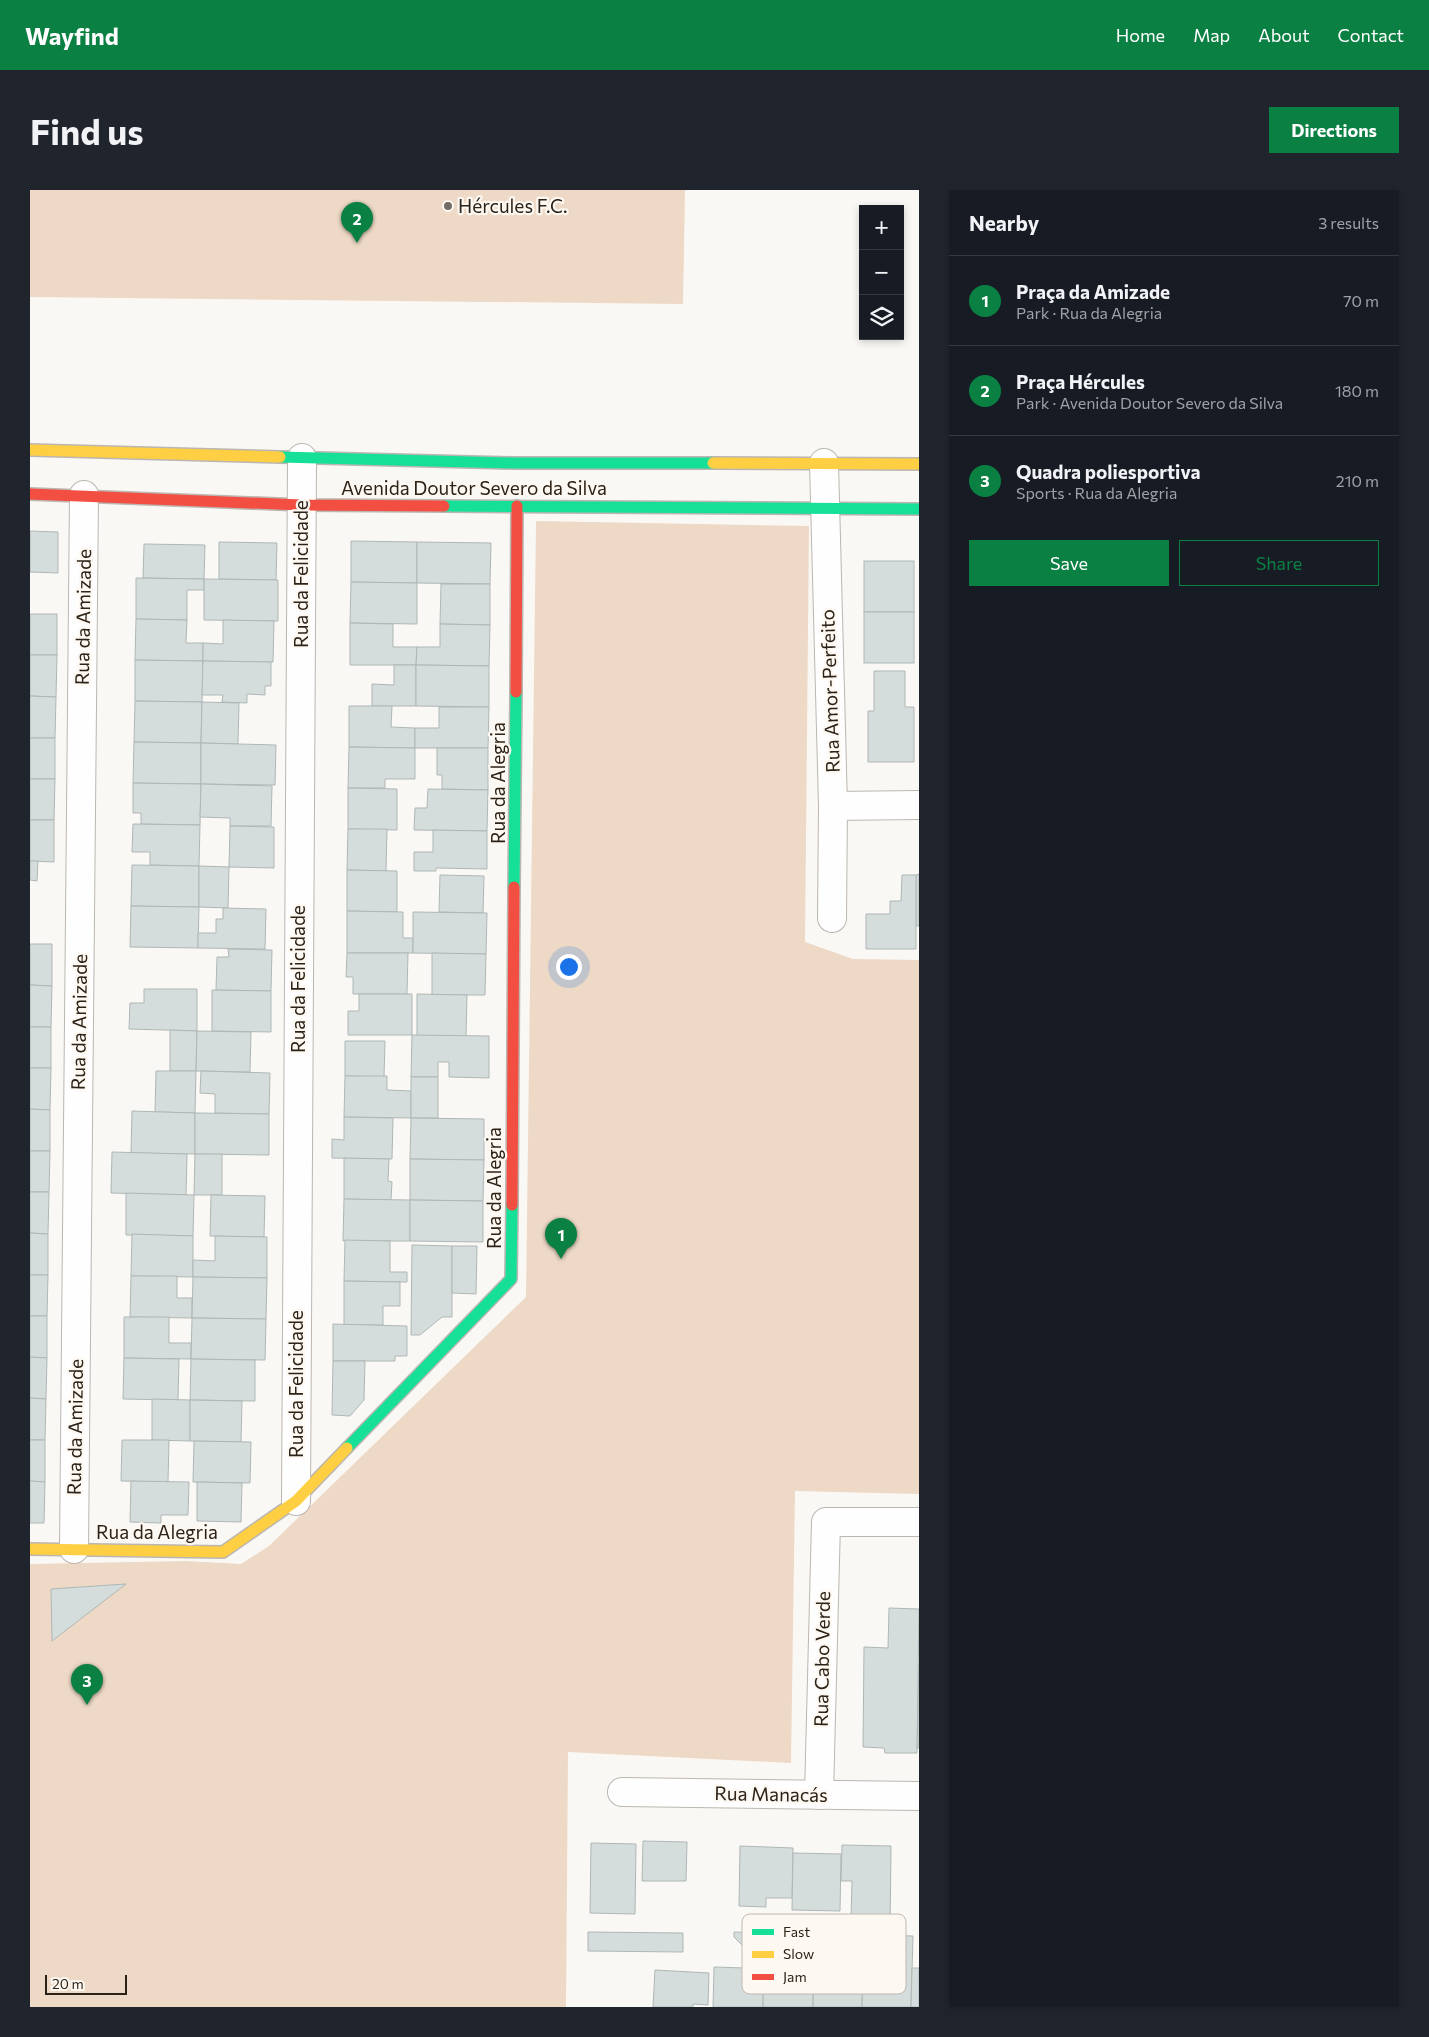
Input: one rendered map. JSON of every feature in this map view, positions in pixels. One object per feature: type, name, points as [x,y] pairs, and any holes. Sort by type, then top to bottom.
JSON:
[{"type":"main road","name":"Avenida Doutor Severo da Silva","points":[[30,450],[514,463],[919,464]]},
{"type":"main road","name":"Avenida Doutor Severo da Silva","points":[[30,494],[301,505],[919,509]]},
{"type":"main road","name":"Rua da Alegria","points":[[30,1549],[223,1552],[296,1501],[511,1279],[517,506]]},
{"type":"street","name":"Rua da Felicidade","points":[[296,1501],[302,458]]},
{"type":"street","name":"Rua Amor-Perfeito","points":[[824,463],[833,806],[832,918]]},
{"type":"street","name":"Rua da Amizade","points":[[74,1550],[84,495]]},
{"type":"street","points":[[833,806],[919,805]]},
{"type":"street","name":"Rua Cabo Verde","points":[[819,1795],[826,1522],[919,1522]]},
{"type":"street","name":"Rua Manacás","points":[[622,1792],[919,1796]]},
{"type":"shaded area","points":[[30,190],[685,190],[683,304],[30,297]]},
{"type":"shaded area","points":[[536,521],[809,526],[805,942],[853,959],[919,960],[919,1494],[795,1491],[791,1763],[568,1752],[566,2007],[30,2007],[30,1564],[186,1561],[241,1564],[269,1546],[526,1297]]},
{"type":"building","points":[[30,531],[58,532],[58,573],[30,572]]},
{"type":"building","points":[[351,541],[417,542],[417,583],[351,582]]},
{"type":"building","points":[[219,542],[277,543],[276,580],[219,579]]},
{"type":"building","points":[[417,542],[491,543],[490,584],[417,583]]},
{"type":"building","points":[[144,544],[205,545],[204,579],[143,578]]},
{"type":"building","points":[[864,561],[914,561],[914,612],[864,612]]},
{"type":"building","points":[[136,578],[204,579],[204,590],[187,590],[187,620],[136,619]]},
{"type":"building","points":[[204,579],[278,580],[278,621],[204,620]]},
{"type":"building","points":[[351,582],[417,583],[417,624],[350,623]]},
{"type":"building","points":[[441,584],[490,584],[490,625],[440,624]]},
{"type":"building","points":[[864,612],[914,612],[914,663],[864,663]]},
{"type":"building","points":[[30,614],[57,614],[57,655],[30,655]]},
{"type":"building","points":[[136,619],[187,620],[186,643],[203,643],[203,661],[135,660]]},
{"type":"building","points":[[223,620],[274,621],[273,662],[203,661],[203,643],[223,644]]},
{"type":"building","points":[[350,623],[393,624],[393,647],[417,647],[416,665],[350,665]]},
{"type":"building","points":[[440,624],[490,625],[489,666],[416,665],[417,647],[440,647]]},
{"type":"building","points":[[30,655],[57,655],[56,697],[30,696]]},
{"type":"building","points":[[135,660],[203,661],[202,702],[135,701]]},
{"type":"building","points":[[203,661],[271,662],[271,686],[265,686],[265,695],[247,694],[247,703],[222,702],[223,695],[202,695]]},
{"type":"building","points":[[394,665],[416,665],[416,706],[372,706],[372,684],[394,685]]},
{"type":"building","points":[[416,665],[489,666],[489,707],[416,706]]},
{"type":"building","points":[[874,671],[905,671],[905,707],[914,707],[914,762],[868,762],[868,711],[874,711]]},
{"type":"building","points":[[30,696],[56,697],[55,738],[30,738]]},
{"type":"building","points":[[135,701],[202,702],[201,743],[134,742]]},
{"type":"building","points":[[202,702],[239,703],[238,744],[201,743]]},
{"type":"building","points":[[349,706],[392,706],[391,727],[415,728],[415,748],[349,747]]},
{"type":"building","points":[[439,707],[489,707],[488,748],[415,748],[415,728],[439,728]]},
{"type":"building","points":[[30,738],[55,738],[55,779],[30,779]]},
{"type":"building","points":[[134,742],[201,743],[201,784],[133,783]]},
{"type":"building","points":[[201,743],[276,745],[275,785],[201,784]]},
{"type":"building","points":[[349,747],[415,748],[415,779],[385,779],[385,788],[348,788]]},
{"type":"building","points":[[437,748],[488,748],[488,790],[442,789],[442,775],[437,775]]},
{"type":"building","points":[[30,779],[55,779],[54,820],[30,820]]},
{"type":"building","points":[[133,783],[201,784],[200,825],[141,824],[141,813],[133,813]]},
{"type":"building","points":[[201,784],[272,786],[271,826],[230,826],[230,818],[200,817]]},
{"type":"building","points":[[348,788],[397,789],[397,830],[348,829]]},
{"type":"building","points":[[428,789],[488,790],[487,831],[414,830],[415,808],[427,808]]},
{"type":"building","points":[[30,820],[54,820],[54,862],[30,861]]},
{"type":"building","points":[[133,824],[200,825],[199,866],[150,865],[150,852],[132,852]]},
{"type":"building","points":[[230,826],[274,827],[274,868],[229,867]]},
{"type":"building","points":[[348,829],[387,829],[386,871],[347,870]]},
{"type":"building","points":[[433,830],[487,831],[487,869],[436,868],[436,871],[414,871],[414,852],[433,852]]},
{"type":"building","points":[[30,861],[38,861],[37,881],[30,880]]},
{"type":"building","points":[[132,865],[199,866],[199,907],[131,906]]},
{"type":"building","points":[[199,866],[229,867],[228,908],[199,907]]},
{"type":"building","points":[[347,870],[397,871],[397,912],[347,911]]},
{"type":"building","points":[[919,874],[919,926],[916,926],[916,875]]},
{"type":"building","points":[[440,875],[484,876],[483,913],[439,912]]},
{"type":"building","points":[[902,875],[916,875],[916,949],[866,949],[866,914],[890,914],[890,901],[901,901]]},
{"type":"building","points":[[131,906],[199,907],[198,948],[130,947]]},
{"type":"building","points":[[223,908],[266,909],[265,949],[198,948],[198,933],[216,933],[216,919],[223,919]]},
{"type":"building","points":[[347,911],[403,912],[403,938],[413,938],[413,953],[347,953]]},
{"type":"building","points":[[413,912],[487,913],[486,954],[413,953]]},
{"type":"building","points":[[30,944],[52,944],[52,986],[30,985]]},
{"type":"building","points":[[228,949],[272,950],[271,991],[216,990],[217,957],[229,957]]},
{"type":"building","points":[[347,953],[408,953],[407,994],[353,994],[353,977],[346,977]]},
{"type":"building","points":[[432,953],[486,954],[485,995],[432,995]]},
{"type":"building","points":[[30,985],[52,986],[51,1027],[30,1027]]},
{"type":"building","points":[[144,989],[197,989],[197,1031],[129,1029],[130,1003],[144,1003]]},
{"type":"building","points":[[212,990],[271,991],[271,1032],[212,1031]]},
{"type":"building","points":[[359,994],[412,994],[412,1035],[348,1035],[348,1011],[359,1011]]},
{"type":"building","points":[[417,994],[467,995],[466,1037],[417,1036]]},
{"type":"building","points":[[30,1027],[51,1027],[51,1068],[30,1068]]},
{"type":"building","points":[[170,1030],[197,1031],[196,1071],[170,1071]]},
{"type":"building","points":[[197,1031],[251,1032],[250,1072],[196,1071]]},
{"type":"building","points":[[412,1035],[489,1036],[489,1078],[449,1077],[449,1062],[438,1062],[438,1077],[411,1077]]},
{"type":"building","points":[[345,1041],[385,1041],[384,1077],[345,1076]]},
{"type":"building","points":[[30,1068],[51,1068],[50,1110],[30,1109]]},
{"type":"building","points":[[156,1071],[196,1071],[195,1113],[155,1112]]},
{"type":"building","points":[[201,1071],[270,1073],[269,1114],[215,1113],[215,1094],[200,1093]]},
{"type":"building","points":[[345,1076],[387,1076],[387,1090],[411,1091],[411,1118],[344,1117]]},
{"type":"building","points":[[411,1077],[438,1077],[438,1118],[411,1118]]},
{"type":"building","points":[[30,1109],[50,1110],[50,1151],[30,1151]]},
{"type":"building","points":[[132,1111],[195,1113],[195,1154],[131,1153]]},
{"type":"building","points":[[195,1113],[269,1114],[269,1155],[195,1154]]},
{"type":"building","points":[[344,1117],[393,1118],[392,1159],[332,1158],[332,1139],[344,1140]]},
{"type":"building","points":[[411,1118],[484,1119],[484,1160],[410,1159]]},
{"type":"building","points":[[30,1151],[50,1151],[49,1192],[30,1192]]},
{"type":"building","points":[[112,1152],[187,1154],[186,1195],[111,1193]]},
{"type":"building","points":[[195,1154],[222,1154],[222,1195],[194,1195]]},
{"type":"building","points":[[344,1158],[389,1159],[388,1181],[392,1182],[391,1200],[344,1199]]},
{"type":"building","points":[[410,1159],[484,1160],[483,1201],[410,1200]]},
{"type":"building","points":[[30,1192],[49,1192],[48,1234],[30,1233]]},
{"type":"building","points":[[126,1193],[194,1195],[193,1236],[126,1235]]},
{"type":"building","points":[[211,1195],[265,1196],[264,1237],[210,1236]]},
{"type":"building","points":[[344,1199],[410,1200],[410,1241],[343,1241]]},
{"type":"building","points":[[410,1200],[483,1201],[483,1242],[410,1241]]},
{"type":"building","points":[[30,1233],[48,1234],[48,1275],[30,1275]]},
{"type":"building","points":[[132,1234],[193,1236],[193,1277],[131,1276]]},
{"type":"building","points":[[215,1236],[267,1237],[267,1278],[193,1277],[193,1260],[215,1261]]},
{"type":"building","points":[[345,1240],[390,1241],[390,1272],[407,1272],[407,1282],[344,1281]]},
{"type":"building","points":[[412,1245],[452,1246],[452,1317],[442,1317],[420,1335],[411,1335]]},
{"type":"building","points":[[452,1246],[477,1246],[476,1294],[452,1293]]},
{"type":"building","points":[[30,1275],[48,1275],[47,1316],[30,1316]]},
{"type":"building","points":[[131,1276],[177,1276],[177,1298],[192,1298],[192,1318],[130,1317]]},
{"type":"building","points":[[193,1277],[267,1278],[266,1319],[192,1318]]},
{"type":"building","points":[[344,1281],[400,1282],[400,1306],[383,1306],[383,1325],[344,1325]]},
{"type":"building","points":[[30,1316],[47,1316],[47,1358],[30,1357]]},
{"type":"building","points":[[124,1317],[169,1317],[169,1343],[191,1343],[191,1359],[124,1358]]},
{"type":"building","points":[[192,1318],[266,1319],[265,1360],[191,1359]]},
{"type":"building","points":[[333,1324],[407,1326],[407,1356],[395,1356],[395,1361],[333,1361]]},
{"type":"building","points":[[30,1357],[47,1358],[46,1399],[30,1398]]},
{"type":"building","points":[[124,1358],[179,1359],[178,1400],[123,1399]]},
{"type":"building","points":[[191,1359],[255,1360],[255,1401],[190,1400]]},
{"type":"building","points":[[333,1361],[365,1361],[364,1400],[350,1416],[332,1415]]},
{"type":"building","points":[[30,1398],[46,1399],[45,1440],[30,1440]]},
{"type":"building","points":[[152,1399],[190,1400],[190,1441],[152,1440]]},
{"type":"building","points":[[190,1400],[242,1401],[241,1442],[190,1441]]},
{"type":"building","points":[[30,1440],[45,1440],[45,1482],[30,1481]]},
{"type":"building","points":[[122,1440],[169,1440],[168,1482],[121,1481]]},
{"type":"building","points":[[194,1441],[251,1442],[250,1483],[193,1482]]},
{"type":"building","points":[[30,1481],[45,1482],[44,1523],[30,1523]]},
{"type":"building","points":[[131,1481],[189,1482],[188,1515],[161,1515],[161,1523],[130,1522]]},
{"type":"building","points":[[197,1482],[242,1483],[241,1522],[197,1521]]},
{"type":"building","points":[[126,1584],[52,1641],[51,1589]]},
{"type":"building","points":[[889,1608],[919,1609],[917,1753],[885,1753],[884,1748],[863,1747],[864,1647],[888,1648]]},
{"type":"building","points":[[919,1665],[919,1748],[917,1748]]},
{"type":"building","points":[[643,1841],[687,1842],[686,1881],[642,1881]]},
{"type":"building","points":[[591,1843],[636,1844],[635,1914],[590,1913]]},
{"type":"building","points":[[842,1845],[891,1846],[890,1914],[851,1914],[852,1881],[841,1881]]},
{"type":"building","points":[[740,1846],[793,1848],[792,1898],[766,1898],[766,1907],[739,1906]]},
{"type":"building","points":[[793,1853],[841,1854],[840,1911],[792,1910]]},
{"type":"building","points":[[588,1932],[683,1933],[683,1952],[588,1951]]},
{"type":"building","points":[[734,1932],[742,1932],[742,1945],[734,1937]]},
{"type":"building","points":[[906,1936],[913,1936],[911,2007],[862,2007],[862,1994],[906,1994]]},
{"type":"building","points":[[714,1967],[742,1968],[742,1994],[763,1994],[763,2007],[713,2007]]},
{"type":"building","points":[[912,1968],[919,1968],[919,2007],[911,2007]]},
{"type":"building","points":[[655,1970],[709,1973],[708,2005],[693,2004],[693,2007],[653,2007]]},
{"type":"building","points":[[763,1994],[813,1994],[813,2007],[763,2007]]},
{"type":"building","points":[[813,1994],[862,1994],[862,2007],[813,2007]]},
{"type":"traffic: fast","points":[[280,457],[514,463],[713,463]]},
{"type":"traffic: fast","points":[[444,506],[919,509]]},
{"type":"traffic: fast","points":[[514,887],[516,692]]},
{"type":"traffic: fast","points":[[347,1448],[511,1279],[512,1205]]},
{"type":"traffic: slow","points":[[30,450],[280,457]]},
{"type":"traffic: slow","points":[[713,463],[919,464]]},
{"type":"traffic: slow","points":[[30,1549],[223,1552],[296,1501],[347,1448]]},
{"type":"traffic: jam","points":[[30,494],[301,505],[444,506]]},
{"type":"traffic: jam","points":[[516,692],[517,506]]},
{"type":"traffic: jam","points":[[512,1205],[514,887]]},
{"type":"place","name":"Hércules F.C.","points":[[448,206]]},
{"type":"place","name":"Praça Hércules","points":[[357,243]]},
{"type":"place","name":"Praça da Amizade","points":[[561,1259]]},
{"type":"place","name":"Quadra poliesportiva","points":[[87,1705]]}]
